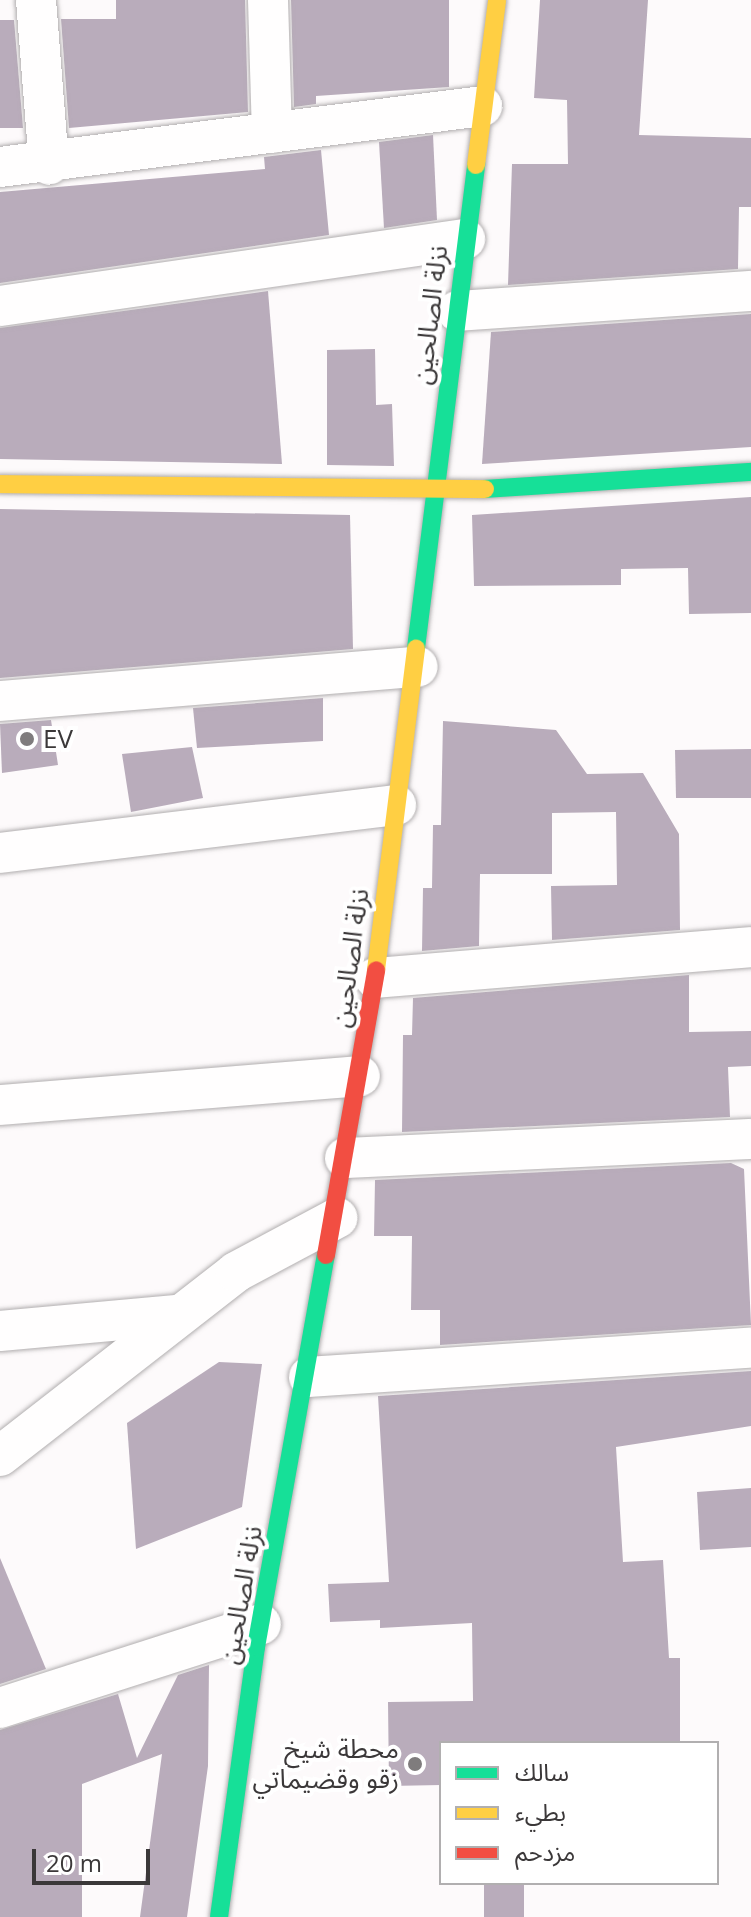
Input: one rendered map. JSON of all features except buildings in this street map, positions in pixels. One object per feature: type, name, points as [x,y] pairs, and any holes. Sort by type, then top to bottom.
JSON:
[{"type":"main road","name":"نزلة الصالحين","points":[[219,1917],[261,1624],[309,1377],[375,978],[396,805],[418,667],[465,239],[497,0]]},
{"type":"main road","points":[[0,484],[436,492],[751,472]]},
{"type":"street","points":[[36,0],[49,164]]},
{"type":"street","points":[[268,0],[272,133]]},
{"type":"street","points":[[0,167],[49,164],[482,106]]},
{"type":"street","points":[[0,306],[465,239]]},
{"type":"street","points":[[457,311],[751,291]]},
{"type":"street","points":[[0,701],[418,667]]},
{"type":"street","points":[[0,853],[396,805]]},
{"type":"street","points":[[375,978],[751,947]]},
{"type":"street","points":[[0,1105],[360,1076]]},
{"type":"street","points":[[345,1158],[751,1139]]},
{"type":"street","points":[[0,1456],[176,1315],[236,1272],[337,1218]]},
{"type":"street","points":[[0,1331],[176,1315]]},
{"type":"street","points":[[309,1377],[751,1348]]},
{"type":"street","points":[[0,1708],[261,1624]]},
{"type":"traffic: fast","points":[[416,648],[476,165]]},
{"type":"traffic: fast","points":[[485,489],[751,472]]},
{"type":"traffic: fast","points":[[219,1917],[256,1647],[326,1255]]},
{"type":"traffic: slow","points":[[476,165],[497,0]]},
{"type":"traffic: slow","points":[[0,484],[485,489]]},
{"type":"traffic: slow","points":[[376,970],[416,648]]},
{"type":"traffic: jam","points":[[326,1255],[376,970]]},
{"type":"place","name":"EV","points":[[27,739]]},
{"type":"place","name":"محطة شيخ زقو وقضيماتي","points":[[415,1764]]}]
